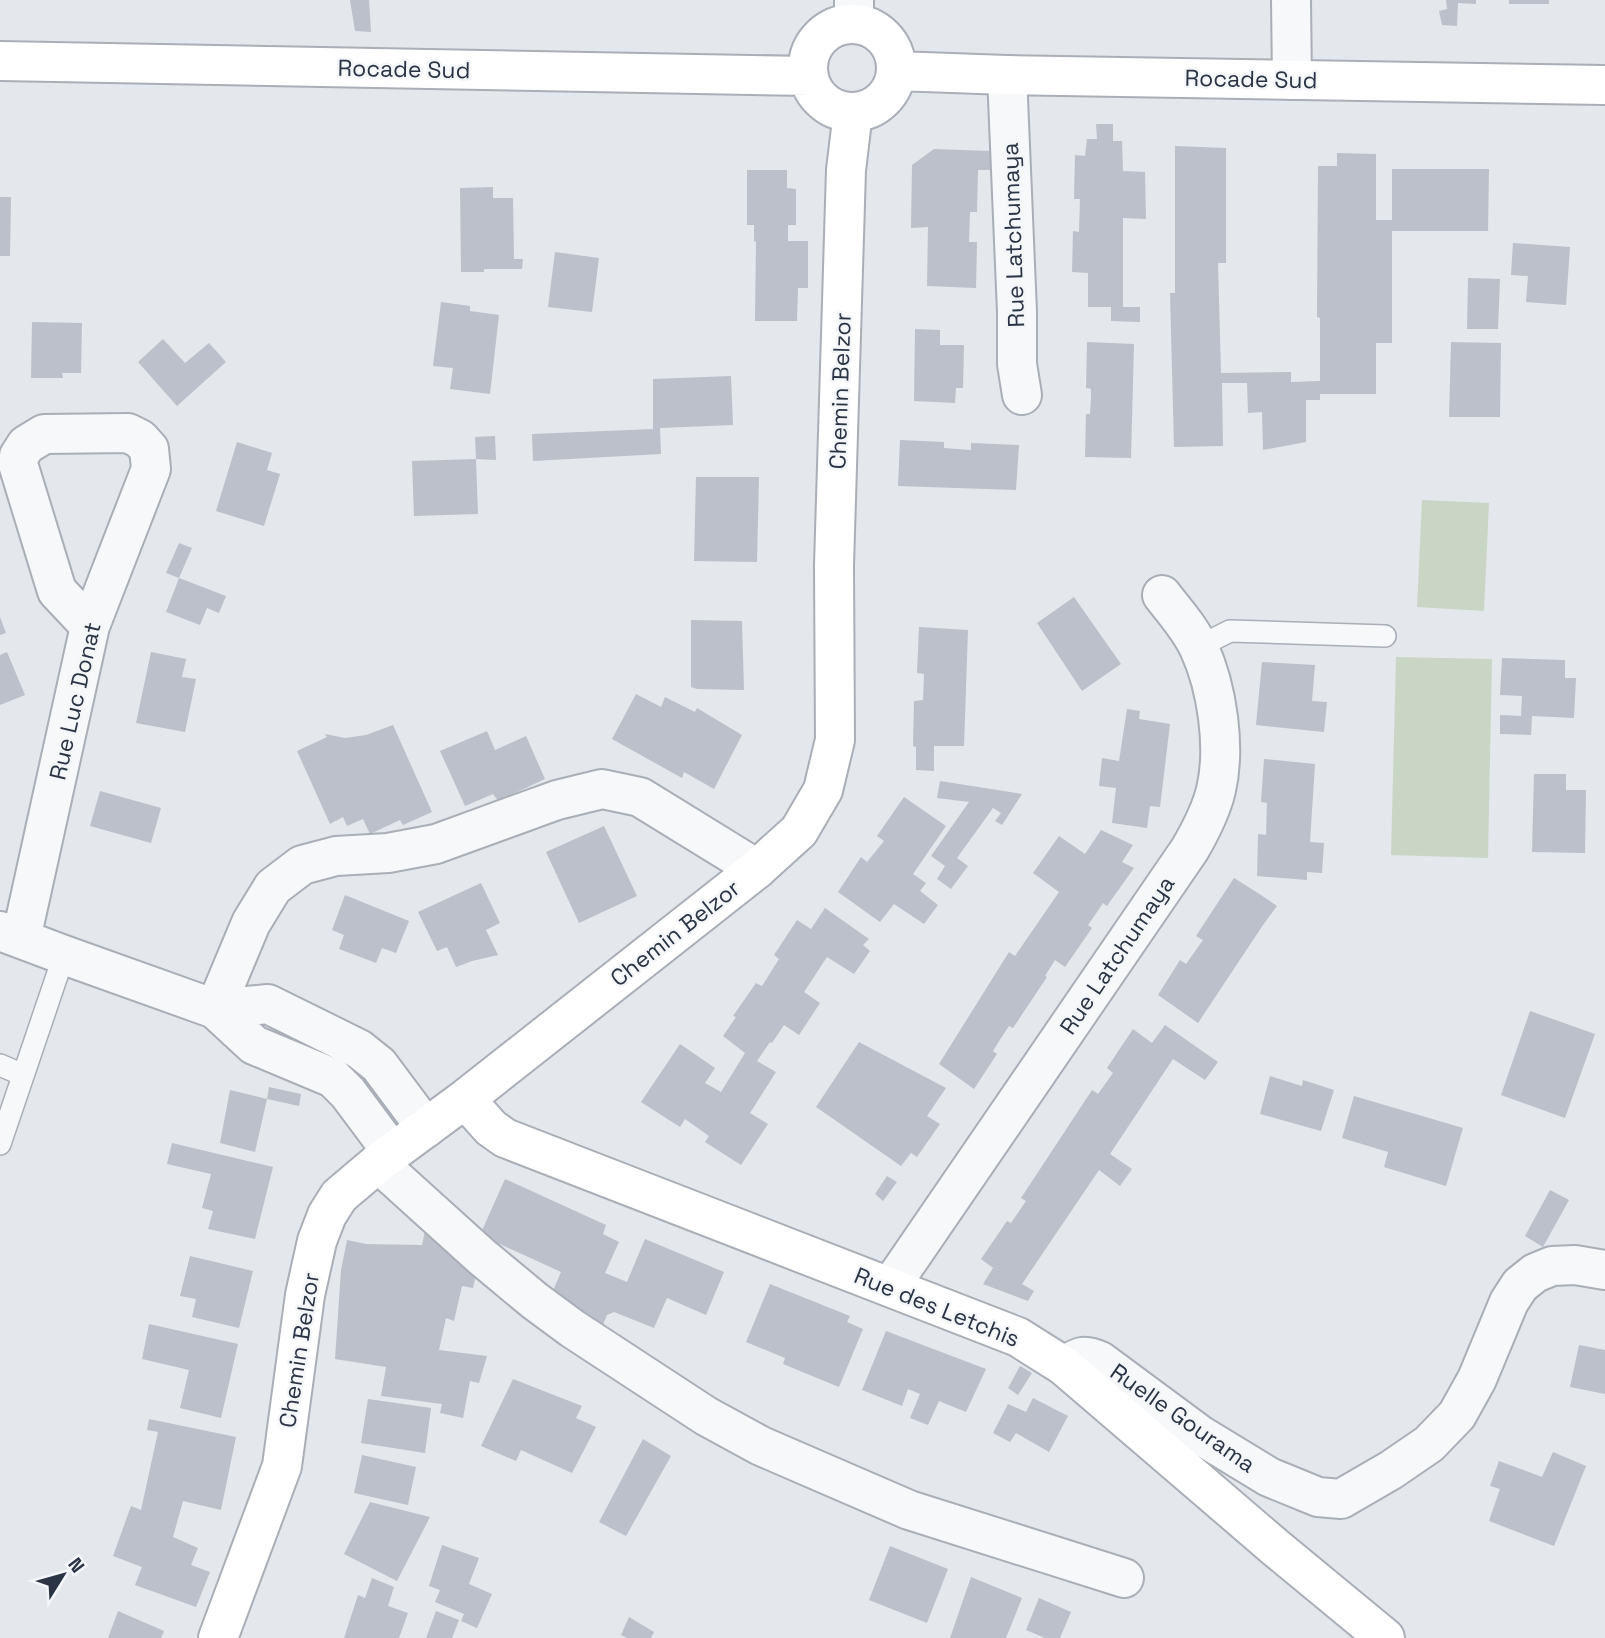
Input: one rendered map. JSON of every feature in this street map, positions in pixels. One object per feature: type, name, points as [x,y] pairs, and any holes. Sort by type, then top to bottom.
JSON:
[{"type":"street","points":[[1291,0],[1292,80]]},
{"type":"street","points":[[854,12],[889,44],[895,57],[896,71],[887,95],[878,104],[853,112],[829,106],[820,98],[813,88],[808,63],[811,50],[819,39],[829,30],[841,25],[854,12]]},
{"type":"street","name":"Rocade Sud","points":[[0,61],[809,76]]},
{"type":"street","name":"Rocade Sud","points":[[896,71],[1605,85]]},
{"type":"street","name":"Rue Latchumaya","points":[[1007,75],[1017,364],[1022,395]]},
{"type":"street","name":"Chemin Belzor","points":[[218,1638],[282,1465],[305,1295],[317,1241],[327,1215],[339,1196],[385,1157],[465,1099],[757,869],[799,831],[823,790],[835,740],[834,565],[846,170],[853,112]]},
{"type":"street","name":"Rue Luc Donat","points":[[11,935],[90,626],[151,469],[149,449],[140,439],[128,433],[44,434],[26,445],[19,456],[18,464],[57,590],[90,626]]},
{"type":"street","name":"Rue Latchumaya","points":[[890,1287],[1190,849],[1204,824],[1216,790],[1219,761],[1218,725],[1211,678],[1198,647],[1162,595]]},
{"type":"street","points":[[215,1009],[251,923],[273,887],[302,865],[336,856],[388,853],[436,844],[557,800],[602,789],[640,797],[757,869]]},
{"type":"street","points":[[11,935],[215,1009],[254,1045],[333,1078],[348,1093],[385,1157],[482,1257],[534,1301],[573,1329],[706,1416],[761,1446],[909,1510],[1124,1578]]},
{"type":"street","points":[[215,1009],[268,1004],[359,1049],[379,1065],[426,1128]]},
{"type":"street","name":"Rue des Letchis","points":[[465,1099],[491,1128],[505,1138],[1018,1337],[1064,1366],[1385,1638]]},
{"type":"street","name":"Ruelle Gourama","points":[[1064,1366],[1080,1357],[1089,1356],[1100,1361],[1200,1435],[1269,1477],[1318,1497],[1341,1499],[1429,1444],[1457,1415],[1476,1379],[1509,1301],[1520,1285],[1535,1273],[1552,1266],[1575,1265],[1605,1270]]},
{"type":"lane","points":[[1198,647],[1230,631],[1385,636]]},
{"type":"lane","points":[[0,1144],[64,956]]},
{"type":"lane","points":[[0,1065],[23,1075]]},
{"type":"green space","points":[[1422,500],[1489,503],[1484,611],[1417,607]]},
{"type":"green space","points":[[1396,657],[1492,659],[1488,858],[1391,855]]},
{"type":"building","points":[[350,0],[369,0],[371,32],[355,31]]},
{"type":"building","points":[[1446,0],[1476,0],[1476,4],[1458,3],[1457,26],[1442,25],[1439,11],[1447,9]]},
{"type":"building","points":[[1509,0],[1549,0],[1549,4],[1509,4]]},
{"type":"building","points":[[1096,124],[1113,124],[1113,141],[1122,141],[1123,171],[1145,172],[1146,219],[1123,218],[1123,307],[1140,307],[1140,322],[1111,321],[1111,307],[1088,307],[1088,273],[1072,272],[1073,231],[1079,232],[1080,199],[1074,199],[1075,155],[1085,156],[1087,139],[1097,139]]},
{"type":"building","points":[[1175,146],[1226,148],[1226,263],[1218,263],[1221,373],[1291,372],[1291,382],[1320,381],[1320,318],[1317,317],[1318,166],[1337,166],[1337,153],[1376,154],[1376,220],[1392,220],[1392,169],[1489,169],[1488,231],[1392,231],[1392,343],[1376,343],[1376,394],[1320,394],[1320,400],[1306,400],[1306,442],[1263,450],[1262,412],[1248,413],[1247,383],[1222,383],[1223,446],[1174,447],[1170,293],[1175,293]]},
{"type":"building","points":[[934,149],[990,151],[990,170],[978,170],[977,212],[970,212],[969,242],[977,242],[976,288],[927,286],[928,227],[911,228],[912,165]]},
{"type":"building","points":[[747,170],[787,170],[787,188],[796,189],[796,225],[788,225],[788,241],[808,241],[808,288],[798,288],[797,321],[755,321],[756,242],[754,225],[747,225]]},
{"type":"building","points":[[493,187],[493,198],[513,198],[514,259],[523,259],[522,269],[461,272],[460,188]]},
{"type":"building","points":[[0,197],[11,197],[10,256],[0,256]]},
{"type":"building","points":[[1513,243],[1570,247],[1566,305],[1526,302],[1528,276],[1511,275]]},
{"type":"building","points":[[555,252],[599,258],[592,312],[548,307]]},
{"type":"building","points":[[1468,278],[1500,279],[1498,329],[1467,329]]},
{"type":"building","points":[[441,302],[470,306],[470,311],[499,315],[490,394],[450,389],[453,368],[433,366]]},
{"type":"building","points":[[32,322],[82,323],[81,373],[62,373],[63,378],[31,378]]},
{"type":"building","points":[[915,329],[940,330],[940,345],[964,345],[963,388],[956,388],[955,403],[914,401]]},
{"type":"building","points":[[163,339],[185,363],[209,343],[226,362],[177,406],[138,362]]},
{"type":"building","points":[[1087,342],[1134,344],[1131,458],[1085,457],[1086,414],[1090,414],[1091,399],[1091,389],[1086,388]]},
{"type":"building","points":[[1451,342],[1501,343],[1500,417],[1449,417]]},
{"type":"building","points":[[731,376],[733,425],[660,428],[661,454],[533,461],[532,434],[653,429],[653,379]]},
{"type":"building","points":[[495,436],[496,460],[476,459],[475,437]]},
{"type":"building","points":[[900,440],[944,442],[944,448],[971,450],[971,443],[1019,445],[1016,490],[898,486]]},
{"type":"building","points":[[237,442],[272,453],[267,470],[280,474],[264,526],[216,511]]},
{"type":"building","points":[[476,459],[478,514],[414,516],[412,461]]},
{"type":"building","points":[[696,477],[759,477],[757,562],[694,561]]},
{"type":"building","points":[[179,543],[192,548],[179,578],[166,573]]},
{"type":"building","points":[[179,578],[226,596],[219,613],[207,608],[200,625],[166,612]]},
{"type":"building","points":[[1074,597],[1121,664],[1082,691],[1037,623]]},
{"type":"building","points":[[0,617],[6,633],[0,635]]},
{"type":"building","points":[[691,620],[742,621],[744,690],[691,687]]},
{"type":"building","points":[[919,627],[968,630],[964,746],[934,746],[934,771],[916,770],[916,747],[913,746],[914,701],[923,700],[924,674],[917,673]]},
{"type":"building","points":[[7,652],[25,695],[0,705],[0,655]]},
{"type":"building","points":[[151,652],[186,659],[182,677],[196,679],[185,732],[136,723]]},
{"type":"building","points":[[1502,658],[1565,660],[1565,678],[1576,678],[1574,718],[1532,716],[1531,735],[1500,734],[1500,715],[1521,716],[1522,696],[1500,695]]},
{"type":"building","points":[[1262,662],[1315,665],[1312,701],[1327,702],[1324,732],[1256,725]]},
{"type":"building","points":[[636,694],[661,707],[665,697],[695,712],[697,708],[742,735],[714,789],[684,772],[682,778],[612,739]]},
{"type":"building","points":[[1127,709],[1140,711],[1139,719],[1170,724],[1160,807],[1150,806],[1147,828],[1112,823],[1116,788],[1099,786],[1102,758],[1119,761]]},
{"type":"building","points":[[393,725],[432,812],[403,825],[400,820],[370,834],[363,819],[347,826],[343,817],[330,824],[297,751],[327,737],[325,734],[345,738],[366,735]]},
{"type":"building","points":[[487,731],[495,750],[526,736],[545,779],[498,801],[493,794],[465,806],[440,751]]},
{"type":"building","points":[[1264,759],[1315,764],[1310,842],[1324,843],[1322,873],[1307,872],[1307,880],[1257,876],[1258,834],[1266,835],[1267,803],[1261,802]]},
{"type":"building","points":[[1534,774],[1566,774],[1566,790],[1586,790],[1585,853],[1532,852]]},
{"type":"building","points":[[940,781],[1022,794],[1002,825],[995,821],[1001,813],[993,808],[957,858],[968,866],[951,889],[937,879],[945,866],[931,856],[969,802],[937,798]]},
{"type":"building","points":[[100,791],[161,808],[151,843],[90,826]]},
{"type":"building","points":[[904,797],[946,826],[913,874],[926,883],[920,891],[938,905],[924,924],[894,904],[880,922],[838,892],[861,857],[867,862],[884,841],[877,836]]},
{"type":"building","points":[[604,826],[637,896],[579,923],[546,852]]},
{"type":"building","points":[[1101,830],[1133,845],[1122,862],[1134,868],[1107,906],[1103,903],[1088,925],[1092,928],[1065,967],[1055,960],[1045,976],[1047,977],[1013,1028],[1009,1026],[1001,1038],[993,1051],[997,1054],[974,1089],[939,1064],[1009,952],[1015,956],[1059,892],[1033,873],[1059,836],[1085,854]]},
{"type":"building","points":[[1234,878],[1277,906],[1198,1023],[1158,995],[1180,960],[1186,964],[1203,940],[1196,936]]},
{"type":"building","points":[[481,883],[500,923],[486,930],[498,955],[456,967],[447,947],[437,951],[418,912]]},
{"type":"building","points":[[345,895],[409,921],[396,953],[382,948],[376,963],[339,949],[344,935],[332,930]]},
{"type":"building","points":[[825,908],[869,939],[863,945],[870,951],[854,974],[827,957],[804,992],[820,1003],[799,1035],[784,1025],[757,1061],[776,1072],[750,1113],[768,1124],[741,1165],[705,1142],[709,1136],[685,1119],[680,1127],[641,1102],[680,1044],[715,1068],[705,1083],[721,1092],[745,1053],[723,1036],[736,1017],[733,1016],[756,983],[762,986],[779,959],[774,955],[797,920],[811,929]]},
{"type":"building","points":[[1530,1011],[1595,1034],[1565,1118],[1501,1095]]},
{"type":"building","points":[[1165,1025],[1218,1062],[1205,1080],[1173,1059],[1110,1154],[1132,1169],[1120,1186],[1099,1170],[1022,1284],[1034,1291],[1028,1301],[983,1284],[993,1268],[981,1259],[1007,1221],[1011,1223],[1026,1201],[1021,1198],[1092,1090],[1098,1094],[1113,1073],[1107,1068],[1133,1029],[1152,1043]]},
{"type":"building","points":[[859,1042],[946,1088],[927,1116],[940,1124],[917,1157],[911,1153],[901,1166],[816,1107]]},
{"type":"building","points":[[1270,1076],[1302,1086],[1303,1080],[1334,1090],[1321,1131],[1260,1114]]},
{"type":"building","points":[[269,1087],[301,1094],[299,1106],[267,1099]]},
{"type":"building","points":[[230,1090],[267,1099],[255,1152],[220,1143]]},
{"type":"building","points":[[1354,1096],[1463,1128],[1446,1186],[1384,1167],[1388,1152],[1342,1138]]},
{"type":"building","points":[[172,1143],[273,1167],[255,1239],[208,1229],[213,1211],[202,1208],[211,1174],[167,1164]]},
{"type":"building","points":[[887,1176],[897,1182],[883,1201],[875,1194]]},
{"type":"building","points":[[505,1179],[606,1225],[603,1234],[619,1242],[605,1273],[627,1282],[645,1239],[724,1272],[706,1315],[667,1298],[654,1328],[614,1312],[607,1315],[600,1332],[549,1300],[561,1272],[480,1235]]},
{"type":"building","points":[[1550,1190],[1569,1200],[1543,1247],[1525,1236]]},
{"type":"building","points":[[425,1231],[476,1274],[473,1288],[462,1286],[454,1321],[446,1318],[439,1350],[487,1356],[479,1383],[470,1381],[463,1418],[440,1413],[442,1404],[381,1396],[386,1367],[335,1359],[341,1270],[347,1240],[366,1244],[422,1245]]},
{"type":"building","points":[[190,1256],[253,1271],[239,1328],[192,1317],[196,1299],[180,1296]]},
{"type":"building","points":[[770,1284],[850,1316],[847,1322],[863,1329],[839,1387],[783,1364],[785,1358],[746,1342]]},
{"type":"building","points":[[149,1324],[238,1344],[221,1418],[180,1408],[189,1370],[142,1359]]},
{"type":"building","points":[[886,1331],[986,1369],[966,1412],[939,1401],[928,1425],[910,1418],[920,1394],[908,1389],[902,1406],[862,1390]]},
{"type":"building","points":[[1579,1345],[1605,1350],[1605,1394],[1570,1387]]},
{"type":"building","points":[[1020,1366],[1032,1373],[1018,1395],[1008,1388]]},
{"type":"building","points":[[513,1379],[582,1406],[576,1418],[596,1427],[572,1473],[521,1450],[516,1461],[481,1446]]},
{"type":"building","points":[[1033,1398],[1068,1416],[1049,1452],[1016,1433],[1010,1442],[993,1433],[1008,1404],[1026,1412]]},
{"type":"building","points":[[368,1399],[431,1408],[425,1453],[361,1443]]},
{"type":"building","points":[[149,1419],[236,1437],[221,1510],[183,1501],[173,1537],[198,1548],[191,1565],[210,1572],[196,1607],[135,1585],[142,1567],[113,1556],[131,1506],[141,1510],[158,1432],[147,1430]]},
{"type":"building","points":[[643,1439],[671,1456],[626,1536],[599,1522]]},
{"type":"building","points":[[1553,1452],[1586,1466],[1554,1546],[1489,1521],[1500,1489],[1490,1486],[1499,1461],[1542,1477]]},
{"type":"building","points":[[362,1455],[416,1467],[408,1505],[354,1493]]},
{"type":"building","points":[[370,1502],[430,1517],[397,1581],[344,1554]]},
{"type":"building","points":[[442,1545],[479,1558],[469,1584],[492,1594],[477,1628],[461,1621],[464,1614],[435,1602],[440,1590],[429,1586]]},
{"type":"building","points":[[890,1546],[948,1569],[927,1623],[869,1600]]},
{"type":"building","points":[[971,1577],[1022,1598],[1006,1638],[950,1638]]},
{"type":"building","points":[[372,1578],[394,1587],[388,1606],[408,1613],[399,1638],[344,1638],[358,1595],[365,1598]]},
{"type":"building","points":[[1039,1598],[1071,1612],[1060,1638],[1045,1638],[1026,1630]]},
{"type":"building","points":[[118,1611],[164,1631],[161,1638],[108,1638]]},
{"type":"building","points":[[436,1611],[459,1620],[452,1638],[426,1638]]},
{"type":"building","points":[[629,1617],[654,1632],[651,1638],[627,1638],[621,1635]]}]
